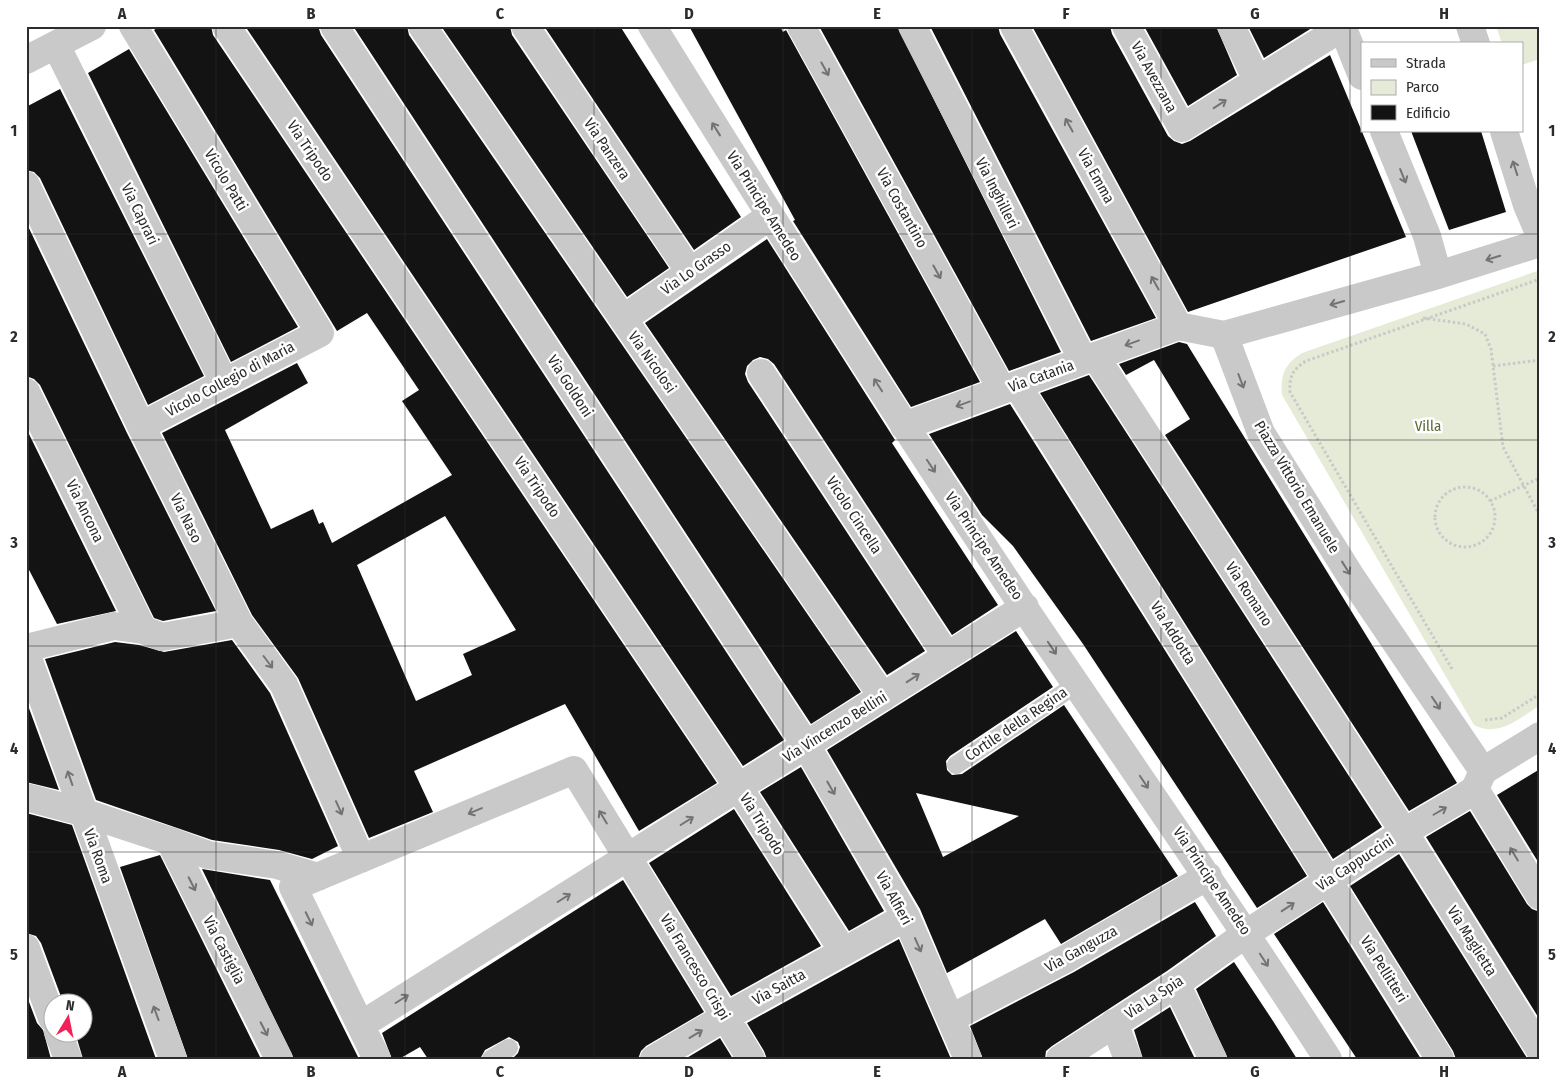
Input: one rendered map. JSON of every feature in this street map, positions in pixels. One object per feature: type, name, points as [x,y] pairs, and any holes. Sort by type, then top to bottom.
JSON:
[{"type":"street","points":[[26,60],[92,26]]},
{"type":"street","name":"Vicolo Patti","points":[[133,26],[320,333]]},
{"type":"street","name":"Via Tripodo","points":[[226,26],[739,788],[843,951]]},
{"type":"street","name":"Via Goldoni","points":[[334,26],[806,745]]},
{"type":"street","name":"Via Nicolosi","points":[[422,26],[883,697]]},
{"type":"street","name":"Via Panzera","points":[[525,26],[690,272]]},
{"type":"street","name":"Via Principe Amedeo","points":[[652,26],[904,426],[1076,684],[1247,933],[1328,1059]]},
{"type":"street","name":"Via Costantino","points":[[801,26],[1009,388]]},
{"type":"street","name":"Via Inghilleri","points":[[912,26],[1089,358]]},
{"type":"street","name":"Via Emma","points":[[1014,26],[1178,326]]},
{"type":"street","name":"Via Avezzana","points":[[1126,26],[1182,128],[1257,80]]},
{"type":"street","points":[[1231,26],[1257,80],[1342,27],[1361,74]]},
{"type":"street","points":[[1470,26],[1475,42]]},
{"type":"street","name":"Via Caprari","points":[[56,45],[224,382]]},
{"type":"street","points":[[1384,132],[1427,236],[1438,275]]},
{"type":"street","points":[[1504,132],[1527,205],[1540,235]]},
{"type":"street","name":"Via Naso","points":[[26,185],[141,426],[239,623],[284,685],[358,852]]},
{"type":"street","name":"Via Lo Grasso","points":[[623,319],[770,216]]},
{"type":"street","points":[[1178,326],[1224,335],[1438,275],[1540,243]]},
{"type":"street","name":"Via Catania","points":[[904,426],[1178,326]]},
{"type":"street","name":"Vicolo Collegio di Maria","points":[[141,426],[320,333]]},
{"type":"street","name":"Piazza Vittorio Emanuele","points":[[1224,335],[1261,433],[1350,576],[1540,896]]},
{"type":"street","name":"Via Romano","points":[[1089,358],[1404,832]]},
{"type":"street","name":"Vicolo Cincella","points":[[761,373],[947,656]]},
{"type":"street","name":"Via Addotta","points":[[1009,388],[1329,880]]},
{"type":"street","name":"Via Ancona","points":[[26,392],[143,630]]},
{"type":"street","name":"Via Vincenzo Bellini","points":[[368,1040],[638,860],[739,788],[1024,607]]},
{"type":"street","points":[[26,648],[114,626],[143,630],[162,637],[239,623]]},
{"type":"street","name":"Via Roma","points":[[26,653],[173,1059]]},
{"type":"street","points":[[1474,786],[1540,736]]},
{"type":"street","name":"Via Alfieri","points":[[806,745],[906,917],[968,1059]]},
{"type":"street","name":"Via Francesco Crispi","points":[[358,852],[574,770],[638,860],[725,1017],[751,1059]]},
{"type":"street","name":"Via Cappuccini","points":[[1247,933],[1474,786]]},
{"type":"street","points":[[26,797],[82,812],[170,840],[208,855],[277,865],[318,877]]},
{"type":"street","name":"Via Maglietta","points":[[1404,832],[1537,1038]]},
{"type":"street","name":"Via Castiglia","points":[[170,840],[279,1059]]},
{"type":"street","points":[[293,888],[318,877],[358,852]]},
{"type":"street","points":[[277,865],[293,888],[368,1040]]},
{"type":"street","name":"Via Ganguzza","points":[[951,1018],[1067,958],[1208,876]]},
{"type":"street","name":"Via Pellitteri","points":[[1329,880],[1440,1059]]},
{"type":"street","name":"Via Saitta","points":[[654,1059],[725,1017],[906,917]]},
{"type":"street","name":"Via La Spia","points":[[1060,1059],[1176,984],[1247,933]]},
{"type":"street","points":[[26,948],[42,992]]},
{"type":"street","points":[[1176,984],[1213,1059]]},
{"type":"street","points":[[1114,1023],[1128,1059]]},
{"type":"street","points":[[62,1042],[68,1059]]},
{"type":"lane","name":"Cortile della Regina","points":[[956,765],[1076,684]]},
{"type":"lane","points":[[491,1059],[509,1048]]},
{"type":"path","points":[[1452,670],[1290,392],[1293,371],[1306,361],[1422,318],[1540,279]]},
{"type":"path","points":[[1422,318],[1466,324],[1485,334],[1491,348],[1503,447],[1540,516]]},
{"type":"path","points":[[1493,366],[1540,360]]},
{"type":"path","points":[[1490,501],[1540,478]]},
{"type":"path","points":[[1474,489],[1490,501],[1495,520],[1492,530],[1483,541],[1469,547],[1459,547],[1442,536],[1437,528],[1436,510],[1447,494],[1455,490],[1474,489]]},
{"type":"path","points":[[1480,718],[1493,721],[1502,718],[1540,694]]},
{"type":"green space","points":[[1496,26],[1540,26],[1540,59],[1524,64],[1524,42],[1501,42]]},
{"type":"green space","name":"Villa","points":[[1540,270],[1540,705],[1509,725],[1501,728],[1483,728],[1474,725],[1282,395],[1282,381],[1285,370],[1291,361],[1302,353]]},
{"type":"building","points":[[160,26],[211,26],[213,35],[717,783],[639,831],[565,704],[414,771],[433,812],[369,838],[298,678],[252,615],[162,433],[297,363],[308,383],[225,430],[271,529],[313,509],[319,524],[323,522],[332,543],[452,475],[402,401],[419,390],[367,313],[337,331],[154,30]],"holes":[[[445,516],[516,630],[463,654],[472,675],[416,701],[357,565]]]},
{"type":"building","points":[[245,26],[318,26],[321,35],[784,740],[743,766]]},
{"type":"building","points":[[353,26],[407,26],[409,35],[861,692],[811,724]]},
{"type":"building","points":[[441,26],[510,26],[512,35],[669,268],[627,297]]},
{"type":"building","points":[[544,26],[620,26],[741,217],[694,250]]},
{"type":"building","points":[[689,26],[780,26],[783,32],[786,30],[980,382],[911,407],[793,221],[795,220]]},
{"type":"building","points":[[819,26],[897,26],[1061,352],[1009,371]]},
{"type":"building","points":[[930,26],[998,26],[1000,34],[1156,318],[1091,341]]},
{"type":"building","points":[[1032,26],[1110,26],[1112,34],[1168,136],[1182,144],[1190,141],[1330,55],[1406,237],[1188,312]]},
{"type":"building","points":[[1144,26],[1216,26],[1237,75],[1188,106]]},
{"type":"building","points":[[1248,26],[1315,26],[1264,58]]},
{"type":"building","points":[[129,49],[298,327],[231,362],[88,73]]},
{"type":"building","points":[[60,89],[204,376],[148,405],[40,178],[34,172],[26,170],[26,107]]},
{"type":"building","points":[[1411,132],[1481,132],[1506,212],[1449,230]]},
{"type":"building","points":[[26,222],[127,433],[216,611],[163,621],[154,618],[40,385],[34,379],[26,376]]},
{"type":"building","points":[[767,239],[895,440],[892,443],[998,605],[952,635],[774,364],[768,359],[760,357],[753,360],[747,366],[745,374],[748,382],[925,651],[887,675],[645,323]]},
{"type":"building","points":[[1179,342],[1187,344],[1457,783],[1409,811],[1165,435],[1190,419],[1154,360],[1126,375],[1119,364]]},
{"type":"building","points":[[1089,375],[1382,827],[1333,859],[1040,393]]},
{"type":"building","points":[[1010,404],[1307,876],[1257,908],[1083,644],[1013,546],[982,515],[929,434]]},
{"type":"building","points":[[26,428],[116,611],[57,624],[26,564]]},
{"type":"building","points":[[1016,631],[1053,687],[950,756],[946,761],[947,770],[952,775],[962,774],[1064,705],[1178,876],[1061,944],[1045,919],[947,973],[920,909],[827,750]],"holes":[[[916,793],[1019,816],[943,857]]]},
{"type":"building","points":[[232,640],[270,693],[338,846],[312,859],[279,850],[212,840],[96,800],[45,659],[115,642],[139,645],[164,652]]},
{"type":"building","points":[[26,700],[59,790],[26,782]]},
{"type":"building","points":[[801,767],[884,911],[849,931],[760,792]]},
{"type":"building","points":[[1540,769],[1540,865],[1497,795]]},
{"type":"building","points":[[734,809],[821,946],[731,996],[649,863]]},
{"type":"building","points":[[1470,811],[1527,904],[1532,909],[1540,912],[1540,1020],[1426,837]]},
{"type":"building","points":[[26,813],[72,825],[156,1059],[83,1059],[78,1042],[92,1042],[92,992],[59,992],[41,943],[36,936],[26,933]]},
{"type":"building","points":[[1399,854],[1527,1059],[1456,1059],[1453,1051],[1350,886]]},
{"type":"building","points":[[160,855],[261,1059],[188,1059],[120,867]]},
{"type":"building","points":[[202,869],[270,880],[359,1059],[294,1059]]},
{"type":"building","points":[[623,880],[704,1012],[646,1046],[641,1051],[638,1059],[512,1059],[518,1053],[520,1047],[518,1042],[509,1037],[485,1050],[480,1059],[428,1059],[420,1047],[399,1059],[392,1059],[382,1033]]},
{"type":"building","points":[[1195,902],[1216,936],[1167,971],[1052,1046],[1046,1051],[1045,1059],[983,1059],[970,1026],[1074,972]]},
{"type":"building","points":[[1323,902],[1421,1059],[1357,1059],[1274,934]]},
{"type":"building","points":[[899,939],[951,1059],[767,1059],[747,1023]]},
{"type":"building","points":[[1234,962],[1297,1059],[1228,1059],[1196,989]]},
{"type":"building","points":[[26,994],[37,1023],[42,1029],[42,1042],[46,1042],[51,1059],[26,1059]]},
{"type":"building","points":[[1170,1007],[1195,1059],[1143,1059],[1134,1030]]},
{"type":"building","points":[[720,1038],[733,1059],[685,1059]]}]
